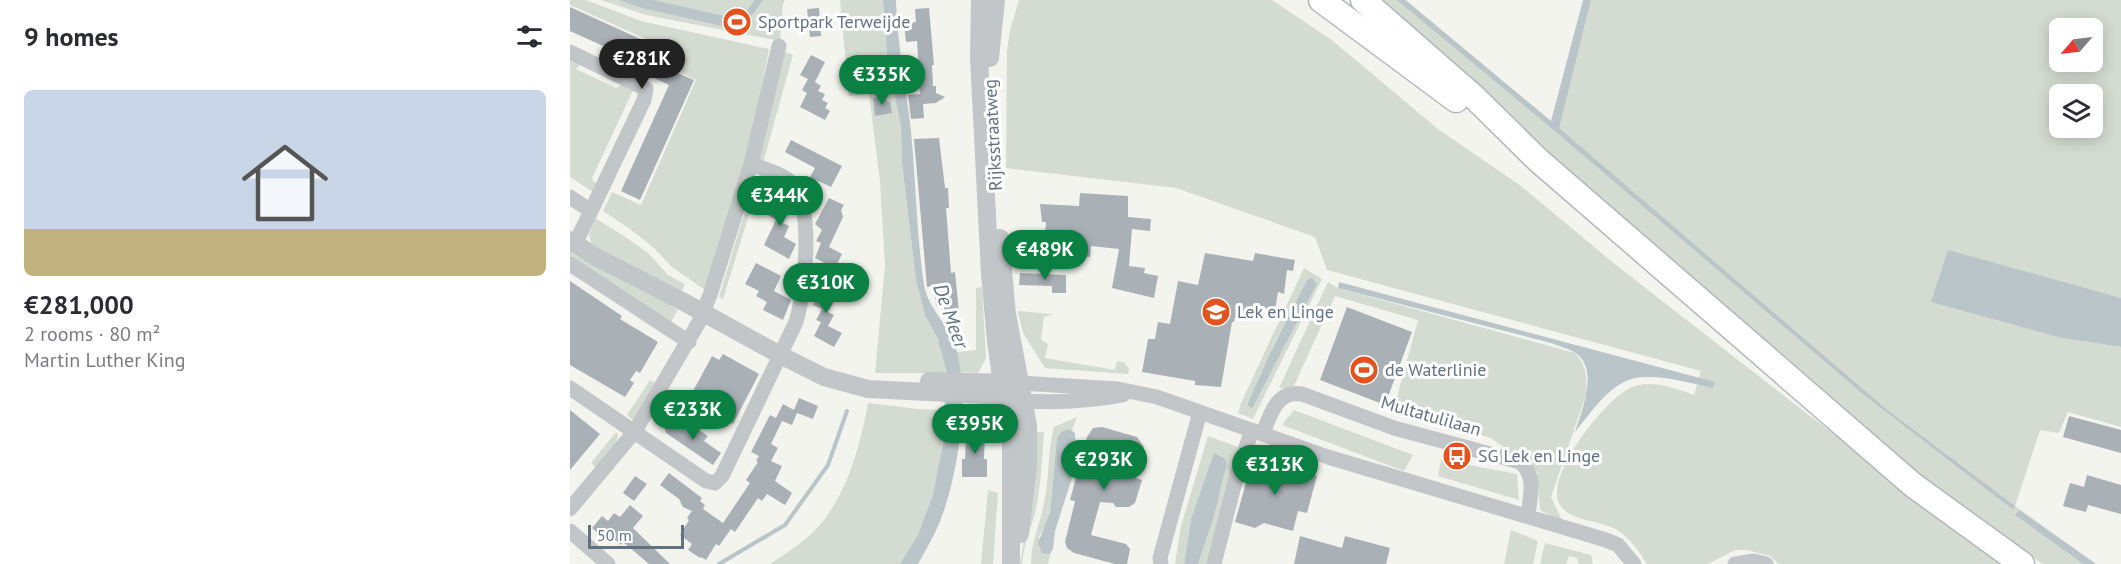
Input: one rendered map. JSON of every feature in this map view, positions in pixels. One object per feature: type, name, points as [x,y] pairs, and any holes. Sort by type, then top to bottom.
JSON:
[{"type":"main road","points":[[1321,0],[1538,160]]},
{"type":"main road","points":[[1363,0],[1474,97],[1538,160],[1913,485],[2022,564]]},
{"type":"street","name":"Rijksstraatweg","points":[[980,0],[978,58],[990,274],[1003,390],[1011,426],[1011,559]]},
{"type":"street","name":"Rijksstraatweg","points":[[996,0],[990,59],[991,132],[1007,314],[1029,436],[1028,466],[1020,532],[1011,559]]},
{"type":"street","points":[[570,509],[635,431],[689,342],[704,312],[751,164],[779,46]]},
{"type":"street","points":[[570,52],[646,89],[644,100],[591,211],[572,242],[594,256],[781,351],[824,376],[868,389],[965,387],[1022,392],[1118,389],[1157,397],[1328,457],[1606,540],[1618,545],[1634,564]]},
{"type":"street","points":[[570,388],[705,481],[715,483],[722,476],[796,322],[802,302],[805,278],[805,232],[801,197],[792,184],[778,175],[751,164]]},
{"type":"street","points":[[570,197],[591,211]]},
{"type":"street","points":[[570,264],[689,342]]},
{"type":"street","name":"Multatulilaan","points":[[1214,564],[1232,495],[1258,432],[1277,402],[1284,396],[1295,393],[1394,428],[1520,462],[1526,466],[1532,481],[1528,515]]},
{"type":"street","points":[[1161,564],[1160,558],[1200,412]]},
{"type":"street","points":[[570,531],[608,564]]},
{"type":"street","points":[[1735,564],[1754,561],[1766,564]]},
{"type":"shaded area","points":[[570,0],[586,0],[641,21],[769,49],[754,127],[707,289],[702,288],[672,267],[654,248],[603,211],[612,192],[641,205],[696,80],[677,71],[682,55],[570,5]]},
{"type":"shaded area","name":"Sportpark Terweijde","points":[[601,0],[785,0],[780,41],[646,15]]},
{"type":"shaded area","points":[[619,0],[653,0],[733,18],[745,13],[755,0],[763,0],[747,22],[722,26],[642,8]]},
{"type":"shaded area","points":[[840,0],[883,0],[887,55],[901,127],[902,163],[916,281],[925,315],[943,351],[945,373],[875,373],[885,266],[880,182],[869,94],[849,96]]},
{"type":"shaded area","points":[[883,0],[896,0],[912,142],[924,285],[930,301],[955,345],[962,387],[960,435],[952,483],[939,524],[918,564],[900,564],[918,535],[933,495],[943,443],[946,369],[938,340],[925,315],[916,281],[902,163],[901,127],[887,55]]},
{"type":"shaded area","points":[[1019,0],[1272,0],[1333,41],[1438,129],[1521,186],[1616,265],[2006,564],[1779,564],[1770,556],[1747,550],[1735,550],[1708,564],[1647,564],[1622,533],[1602,524],[1578,518],[1565,511],[1560,505],[1557,493],[1560,477],[1568,459],[1591,424],[1617,397],[1628,389],[1644,384],[1661,385],[1694,395],[1701,371],[1327,270],[1315,237],[1176,188],[1006,168],[1007,52],[1010,30]]},
{"type":"shaded area","points":[[1377,0],[1406,0],[1558,127],[1591,0],[2121,0],[2121,298],[2034,275],[2062,338],[2121,347],[2121,427],[2068,412],[2059,433],[2040,430],[2015,506],[2096,564],[2043,564],[1998,534],[1891,454],[1744,330]]},
{"type":"shaded area","points":[[1397,0],[1405,0],[1551,121],[1583,0],[1591,0],[1559,128],[1886,409],[2015,506],[2013,509],[1863,394],[1556,132]]},
{"type":"shaded area","points":[[782,51],[793,55],[763,163],[756,161]]},
{"type":"shaded area","points":[[570,61],[582,63],[576,69],[616,88],[626,82],[635,86],[592,178],[598,187],[596,194],[570,177]]},
{"type":"shaded area","points":[[755,178],[760,179],[723,299],[719,297]]},
{"type":"shaded area","points":[[595,218],[648,253],[668,275],[685,284],[681,292],[593,248],[589,235]]},
{"type":"shaded area","points":[[570,248],[677,303],[674,308],[678,309],[669,326],[570,256]]},
{"type":"shaded area","points":[[1948,250],[2121,298],[2121,347],[2062,338],[1931,302]]},
{"type":"shaded area","points":[[1304,268],[1322,279],[1253,419],[1238,413]],"holes":[[[1312,277],[1317,284],[1253,407],[1259,376],[1307,280]]]},
{"type":"shaded area","points":[[1312,277],[1317,284],[1253,407],[1250,408],[1248,404],[1269,357],[1307,280]]},
{"type":"shaded area","points":[[1328,282],[1338,288],[1575,353],[1582,362],[1585,372],[1586,395],[1551,497],[1563,522],[1540,510],[1537,472],[1491,438],[1394,408],[1418,320],[1335,296],[1293,388],[1279,388]]},
{"type":"shaded area","points":[[1339,282],[1715,382],[1713,388],[1656,377],[1644,377],[1624,382],[1597,404],[1575,432],[1585,401],[1588,378],[1582,359],[1574,352],[1551,343],[1338,288]]},
{"type":"shaded area","points":[[982,287],[986,358],[978,373],[960,372],[957,352],[976,350],[976,288]]},
{"type":"shaded area","points":[[1019,311],[1053,314],[1044,317],[1041,340],[1048,344],[1045,358],[1115,370],[1117,361],[1124,362],[1129,369],[1128,374],[1045,368],[1023,333]]},
{"type":"shaded area","points":[[650,380],[658,384],[634,421],[627,415]]},
{"type":"shaded area","points":[[868,403],[945,410],[934,491],[921,531],[912,548],[900,564],[770,564],[812,533],[833,507],[853,464]]},
{"type":"shaded area","points":[[1294,410],[1413,455],[1404,471],[1282,425]]},
{"type":"shaded area","points":[[1077,417],[1072,430],[1061,432],[1057,438],[1049,519],[1039,537],[1050,554],[1048,564],[1031,564],[1034,541],[1046,494],[1054,427]]},
{"type":"shaded area","points":[[1069,429],[1075,433],[1076,451],[1071,481],[1055,531],[1053,549],[1050,554],[1042,553],[1038,543],[1050,513],[1057,438],[1061,432]]},
{"type":"shaded area","points":[[616,432],[618,435],[616,442],[599,470],[591,463]]},
{"type":"shaded area","points":[[1035,432],[1044,432],[1040,483],[1035,513],[1022,564],[1020,564],[1034,477]]},
{"type":"shaded area","points":[[1208,436],[1238,447],[1240,450],[1210,564],[1198,564],[1213,520],[1227,463],[1214,454],[1191,519],[1184,564],[1175,564],[1181,526]]},
{"type":"shaded area","points":[[1214,453],[1224,458],[1227,463],[1213,520],[1198,564],[1184,564],[1191,519]]},
{"type":"shaded area","points":[[1441,460],[1517,474],[1519,500],[1438,476]]},
{"type":"shaded area","points":[[988,490],[998,493],[993,564],[981,564]]},
{"type":"shaded area","points":[[2019,510],[2096,564],[2083,564],[2015,515]]},
{"type":"shaded area","points":[[1511,530],[1538,541],[1533,564],[1504,564]]},
{"type":"shaded area","points":[[1545,543],[1591,555],[1593,564],[1579,564],[1577,558],[1569,556],[1566,564],[1540,564]]},
{"type":"building","points":[[570,7],[682,58],[675,72],[694,80],[640,200],[621,191],[669,85],[641,72],[645,65],[570,31]]},
{"type":"building","points":[[819,8],[821,36],[810,37],[807,9]]},
{"type":"building","points":[[929,8],[934,65],[932,65],[933,86],[936,86],[936,93],[945,97],[936,103],[923,104],[924,118],[911,119],[908,95],[920,94],[917,41],[906,42],[904,24],[916,22],[915,9]]},
{"type":"building","points":[[811,55],[825,62],[815,82],[821,86],[818,91],[825,94],[822,100],[828,103],[825,108],[830,111],[825,120],[800,107],[807,93],[802,90],[808,79],[800,75]]},
{"type":"building","points":[[868,57],[869,67],[857,69],[856,59]]},
{"type":"building","points":[[888,65],[890,81],[878,82],[876,66]]},
{"type":"building","points":[[886,96],[892,113],[875,116],[873,98]]},
{"type":"building","points":[[939,138],[945,188],[948,188],[949,208],[946,208],[951,273],[955,272],[959,312],[945,314],[944,306],[936,306],[934,286],[927,287],[914,139]]},
{"type":"building","points":[[791,140],[842,166],[831,187],[810,177],[815,168],[785,152]]},
{"type":"building","points":[[1080,193],[1128,196],[1128,217],[1151,219],[1150,231],[1132,229],[1129,266],[1145,268],[1144,273],[1158,276],[1154,298],[1112,288],[1119,249],[1091,246],[1090,257],[1044,253],[1046,222],[1042,222],[1040,204],[1079,206]]},
{"type":"building","points":[[774,194],[791,203],[792,206],[783,223],[789,226],[784,237],[796,244],[789,259],[764,245],[776,220],[765,213]]},
{"type":"building","points":[[829,198],[844,205],[841,210],[843,217],[829,247],[842,254],[835,268],[815,258],[821,243],[816,241],[822,230],[815,224]]},
{"type":"building","name":"Lek en Linge","points":[[1205,253],[1253,261],[1255,253],[1295,260],[1293,271],[1287,270],[1284,294],[1278,292],[1275,310],[1261,308],[1259,321],[1235,317],[1232,322],[1221,387],[1195,385],[1195,381],[1142,372],[1148,339],[1155,339],[1158,322],[1170,324],[1178,281],[1198,285]]},
{"type":"building","points":[[756,263],[781,276],[774,291],[791,300],[783,320],[763,310],[767,302],[756,296],[759,291],[745,284]]},
{"type":"building","points":[[1020,273],[1066,275],[1066,293],[1052,293],[1052,286],[1019,285]]},
{"type":"building","points":[[570,281],[622,316],[620,319],[658,342],[640,373],[636,371],[630,380],[634,383],[625,397],[570,365]]},
{"type":"building","points":[[819,282],[839,292],[828,312],[834,315],[828,326],[842,333],[834,347],[814,336],[821,322],[816,320],[822,309],[813,305],[818,296],[813,294]]},
{"type":"building","points":[[1347,307],[1412,332],[1385,405],[1320,380]]},
{"type":"building","points":[[723,354],[759,374],[733,424],[691,400],[694,394],[692,393],[712,356],[719,360]]},
{"type":"building","points":[[799,398],[818,406],[813,419],[797,413],[792,425],[782,421],[771,444],[778,448],[771,461],[782,466],[775,481],[792,493],[785,505],[767,494],[762,501],[758,498],[735,532],[731,529],[719,546],[716,544],[706,560],[688,550],[692,544],[680,535],[692,511],[683,507],[679,499],[660,485],[669,473],[702,498],[700,501],[705,505],[703,509],[723,523],[750,483],[746,480],[758,462],[756,461],[759,456],[751,452],[770,415],[776,418],[783,404],[794,410]]},
{"type":"building","points":[[570,410],[600,434],[570,470]]},
{"type":"building","points":[[2069,416],[2121,430],[2121,453],[2063,437]]},
{"type":"building","points":[[669,419],[686,430],[690,424],[708,436],[704,441],[721,453],[713,465],[666,433],[664,426]]},
{"type":"building","points":[[1102,427],[1137,437],[1144,447],[1136,478],[1142,480],[1135,503],[1129,507],[1116,507],[1113,503],[1100,502],[1091,535],[1126,544],[1130,549],[1127,564],[1115,564],[1074,553],[1067,548],[1065,542],[1075,501],[1070,500],[1087,437],[1093,428]]},
{"type":"building","points":[[970,428],[985,428],[984,459],[987,459],[987,477],[962,477],[962,459],[965,459],[966,435],[967,431],[970,432]]},
{"type":"building","points":[[1253,458],[1317,476],[1307,513],[1298,511],[1293,531],[1264,523],[1255,528],[1235,522]]},
{"type":"building","points":[[2087,475],[2121,485],[2121,514],[2088,505],[2086,512],[2063,506],[2070,483],[2084,487]]},
{"type":"building","points":[[635,476],[647,484],[634,501],[623,493]]},
{"type":"building","points":[[630,505],[643,516],[633,528],[670,564],[649,564],[623,542],[621,545],[612,537],[608,542],[592,528],[602,516],[608,521],[614,513],[620,517]]},
{"type":"building","points":[[1300,536],[1342,548],[1345,536],[1390,548],[1386,564],[1294,564]]},
{"type":"waterway","points":[[719,564],[785,525],[828,465],[847,411]]},
{"type":"place","name":"Sportpark Terweijde","points":[[737,22]]},
{"type":"place","name":"Lek en Linge","points":[[1216,312]]},
{"type":"place","name":"de Waterlinie","points":[[1364,370]]},
{"type":"place","name":"SG Lek en Linge","points":[[1457,456]]},
{"type":"water label","name":"De Meer","points":[[951,316]]}]
